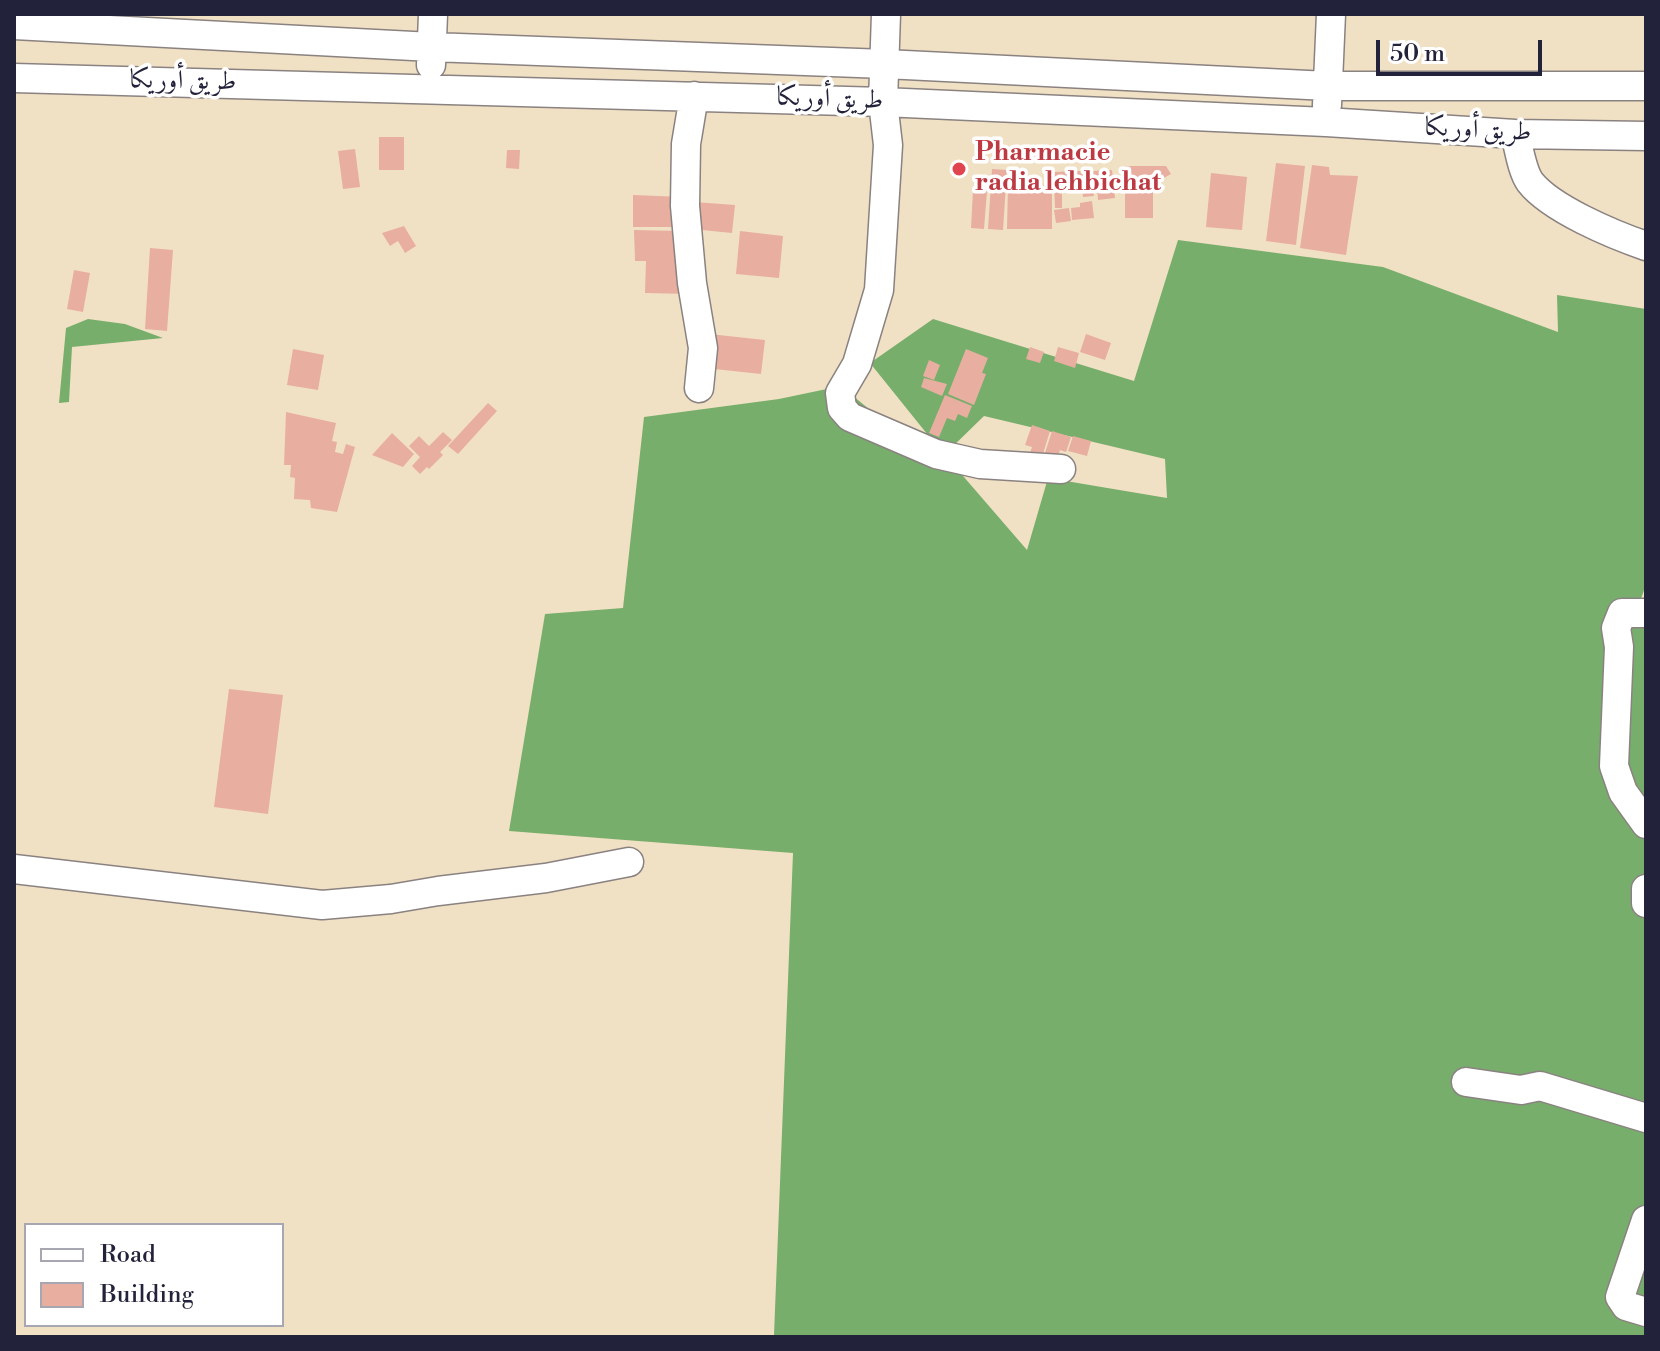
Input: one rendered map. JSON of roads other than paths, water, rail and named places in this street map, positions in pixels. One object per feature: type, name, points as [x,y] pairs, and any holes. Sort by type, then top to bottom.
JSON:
[{"type":"street","points":[[429,88],[433,14]]},
{"type":"street","points":[[886,14],[883,102],[888,145],[879,290],[857,364],[840,393],[842,408],[850,417],[936,454],[980,464],[1061,469]]},
{"type":"street","points":[[1326,122],[1331,14]]},
{"type":"street","points":[[14,25],[432,47],[885,64],[1328,86],[1646,86]]},
{"type":"street","name":"طريق أوريكا","points":[[14,78],[883,102],[1326,122],[1515,134],[1646,136]]},
{"type":"street","points":[[694,96],[686,144],[685,206],[692,283],[703,348],[699,388]]},
{"type":"street","points":[[1515,134],[1529,181],[1561,207],[1620,237],[1646,246]]},
{"type":"street","points":[[1646,613],[1622,613],[1616,628],[1619,647],[1614,766],[1623,792],[1646,824]]},
{"type":"street","points":[[14,869],[322,905],[546,878],[629,862]]},
{"type":"street","points":[[1646,889],[1646,903]]},
{"type":"street","points":[[1466,1082],[1521,1090],[1540,1086],[1646,1118]]},
{"type":"street","points":[[1646,1220],[1620,1297],[1626,1306],[1646,1312]]},
{"type":"place","name":"Pharmacie radia lehbichat","points":[[959,169]]}]
